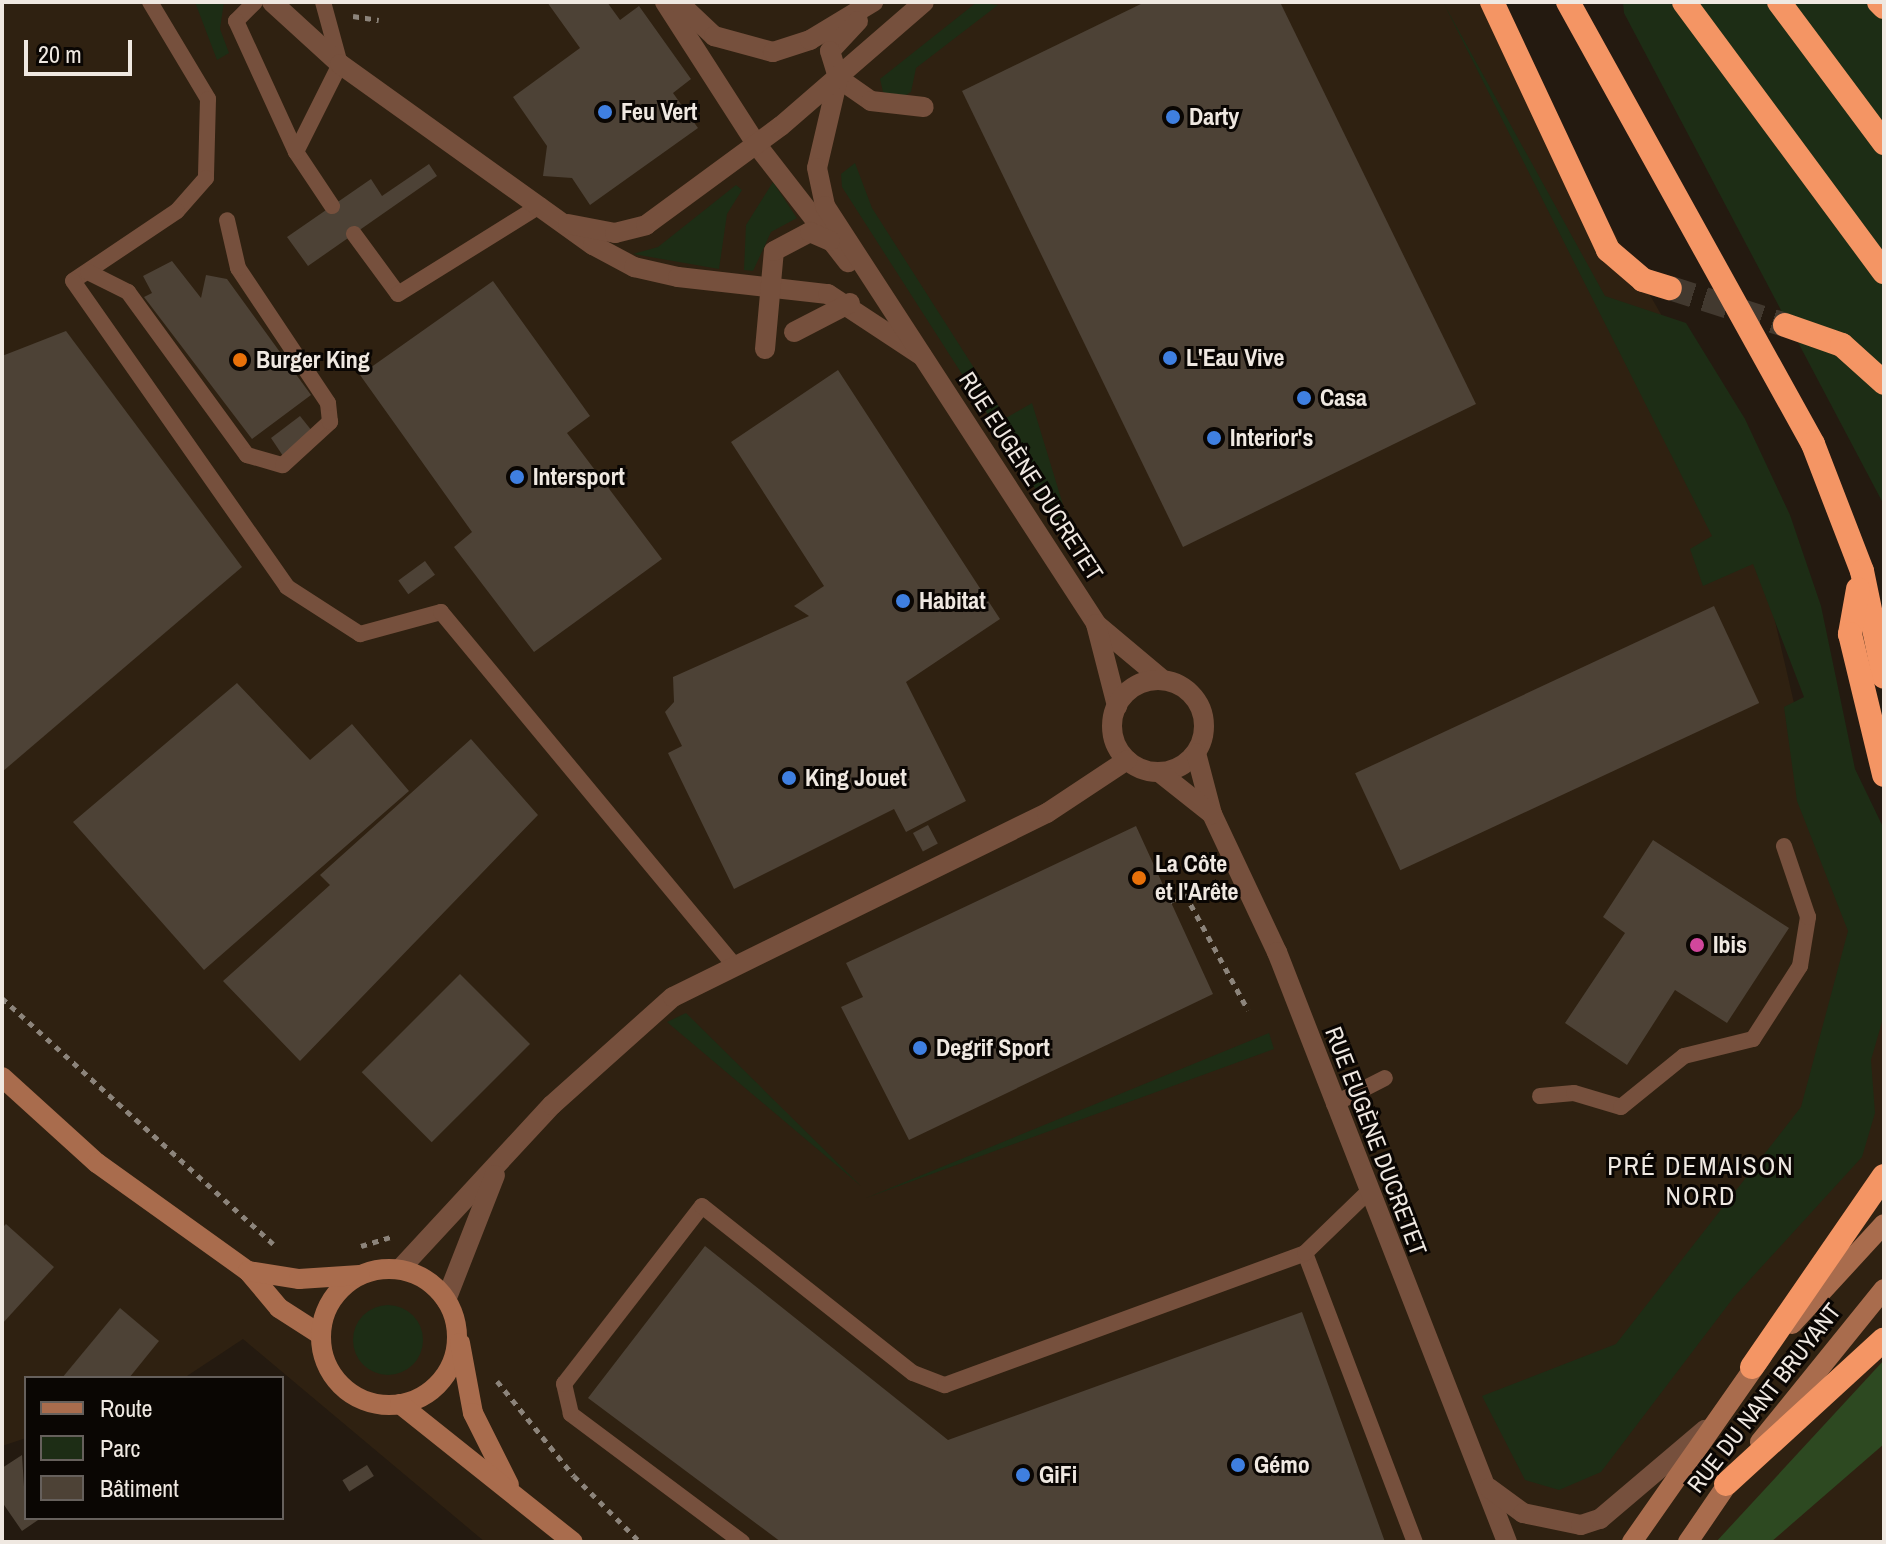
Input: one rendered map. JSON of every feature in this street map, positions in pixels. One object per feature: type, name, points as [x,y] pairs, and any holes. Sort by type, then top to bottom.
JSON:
[{"type":"highway","points":[[1492,2],[1608,250],[1643,280],[1670,288]]},
{"type":"highway","points":[[1568,2],[1813,444],[1862,571],[1884,614]]},
{"type":"highway","points":[[1684,2],[1884,272]]},
{"type":"highway","points":[[1779,2],[1884,143]]},
{"type":"highway","points":[[1879,2],[1884,7]]},
{"type":"highway","points":[[1785,325],[1842,345],[1884,383]]},
{"type":"highway","points":[[1862,571],[1884,677]]},
{"type":"highway","points":[[1862,571],[1850,634],[1884,775]]},
{"type":"highway","points":[[1752,1367],[1884,1176]]},
{"type":"highway","points":[[1726,1484],[1884,1339]]},
{"type":"main road","points":[[2,1077],[97,1163],[248,1271],[279,1308],[321,1335]]},
{"type":"main road","name":"RUE DU NANT BRUYANT","points":[[1632,1542],[1705,1430],[1752,1367],[1884,1224]]},
{"type":"main road","points":[[248,1271],[299,1279],[400,1269],[446,1300],[456,1323],[473,1413],[511,1489]]},
{"type":"main road","points":[[364,1274],[331,1300],[321,1335],[322,1353],[343,1386],[359,1397],[400,1404],[511,1489],[573,1542]]},
{"type":"main road","name":"RUE DU NANT BRUYANT","points":[[1688,1542],[1726,1484],[1884,1289]]},
{"type":"main road","points":[[400,1404],[445,1377],[456,1323]]},
{"type":"street","name":"RUE EUGÈNE DUCRETET","points":[[272,2],[340,64],[541,205],[561,223],[634,267],[769,287],[850,303],[922,356]]},
{"type":"street","name":"RUE EUGÈNE DUCRETET","points":[[665,2],[756,144],[922,356]]},
{"type":"street","points":[[678,2],[714,36],[773,52],[810,40],[873,2]]},
{"type":"street","name":"RUE EUGÈNE DUCRETET","points":[[879,2],[830,51],[838,78],[820,141],[819,190],[922,356],[1096,624],[1163,680]]},
{"type":"street","points":[[561,223],[615,233],[646,225],[756,144],[838,78],[924,2]]},
{"type":"street","points":[[838,78],[871,101],[924,107]]},
{"type":"street","points":[[765,349],[774,251],[784,241],[810,232],[833,243]]},
{"type":"street","points":[[794,332],[850,303]]},
{"type":"street","name":"RUE EUGÈNE DUCRETET","points":[[1096,624],[1117,706]]},
{"type":"street","points":[[1163,680],[1198,703],[1204,729],[1196,753],[1159,772],[1127,760],[1112,732],[1117,706],[1136,686],[1163,680]]},
{"type":"street","name":"RUE EUGÈNE DUCRETET","points":[[1196,753],[1212,814],[1277,952],[1367,1193],[1488,1487],[1507,1542]]},
{"type":"street","points":[[400,1269],[624,1038],[673,997],[732,963],[1047,813],[1127,760]]},
{"type":"street","name":"RUE EUGÈNE DUCRETET","points":[[1159,772],[1212,814]]},
{"type":"street","points":[[446,1300],[498,1168]]},
{"type":"street","points":[[1488,1487],[1523,1513],[1581,1525],[1600,1519],[1705,1430]]},
{"type":"lane","points":[[150,2],[208,99],[206,178],[177,211],[73,281],[287,587],[360,634],[441,612],[732,963]]},
{"type":"lane","points":[[255,2],[236,21],[296,152],[332,206]]},
{"type":"lane","points":[[296,152],[340,64],[328,5]]},
{"type":"lane","points":[[354,234],[398,294],[541,205]]},
{"type":"lane","points":[[88,272],[128,292],[247,455],[283,465],[330,422],[328,403],[238,268],[227,220]]},
{"type":"lane","points":[[1540,1096],[1574,1093],[1621,1107],[1684,1056],[1753,1039],[1800,966],[1808,917],[1784,846]]},
{"type":"lane","points":[[1334,1104],[1385,1078]]},
{"type":"lane","points":[[744,1541],[571,1414],[564,1384],[702,1206],[913,1373],[945,1385],[1305,1253],[1367,1193]]},
{"type":"lane","points":[[1305,1253],[1415,1542]]},
{"type":"path","points":[[1170,901],[1185,894],[1248,1010]]},
{"type":"shaded area","points":[[2,2],[1482,2],[1733,440],[1813,785],[1884,918],[1884,1542],[485,1542],[243,1339],[187,1376],[24,1376],[24,1439],[2,1446]]},
{"type":"green space","points":[[195,2],[224,2],[220,29],[229,53],[217,60]]},
{"type":"green space","points":[[977,2],[998,5],[916,68],[911,92],[898,100],[883,92],[880,79]]},
{"type":"green space","points":[[1443,2],[1605,296],[1686,323],[1745,419],[1790,515],[1821,606],[1855,769],[1884,829],[1884,1015],[1871,1060],[1875,1113],[1862,1157],[1734,1297],[1601,1472],[1559,1490],[1525,1480],[1482,1396],[1616,1344],[1801,1107],[1848,931],[1797,801],[1784,707],[1804,697],[1753,564],[1703,586],[1690,549],[1712,536]]},
{"type":"green space","points":[[1623,2],[1884,2],[1884,505],[1624,13]]},
{"type":"green space","points":[[855,163],[872,208],[1006,418],[1032,403],[1067,518],[1058,524],[842,187],[841,174]]},
{"type":"green space","points":[[773,182],[797,218],[771,232],[753,271],[744,270],[746,225]]},
{"type":"green space","points":[[736,185],[742,190],[727,214],[719,269],[633,254],[658,247]]},
{"type":"green space","points":[[686,1013],[861,1186],[667,1022]]},
{"type":"green space","points":[[1269,1033],[1274,1049],[866,1198]]},
{"type":"green space","points":[[388,1305],[407,1311],[417,1321],[423,1340],[417,1359],[407,1369],[388,1375],[369,1369],[359,1359],[353,1340],[359,1321],[369,1311]]},
{"type":"green space","points":[[1884,1360],[1884,1444],[1771,1542],[1716,1542]]},
{"type":"building","name":"Feu Vert","points":[[547,2],[607,2],[620,20],[639,6],[691,79],[673,93],[698,128],[590,205],[572,178],[543,176],[547,146],[513,97],[580,48]]},
{"type":"building","points":[[1145,2],[1280,2],[1476,404],[1183,547],[962,91]]},
{"type":"building","points":[[429,164],[437,176],[308,266],[287,237],[371,179],[382,196]]},
{"type":"building","name":"Burger King","points":[[172,261],[201,298],[206,275],[227,279],[311,395],[252,439],[144,297],[152,293],[143,276]]},
{"type":"building","name":"Intersport","points":[[493,281],[590,416],[567,433],[662,559],[534,652],[454,547],[472,532],[360,375]]},
{"type":"building","points":[[66,331],[242,567],[2,772],[2,356]]},
{"type":"building","points":[[838,370],[1000,619],[906,682],[966,801],[906,832],[894,809],[734,889],[668,753],[682,746],[665,712],[674,702],[673,677],[809,616],[794,606],[824,586],[731,442]]},
{"type":"building","points":[[300,416],[312,431],[285,459],[271,438]]},
{"type":"building","points":[[425,561],[435,575],[408,594],[398,580]]},
{"type":"building","points":[[1714,606],[1759,703],[1400,870],[1355,773]]},
{"type":"building","points":[[237,683],[310,760],[352,724],[409,791],[204,970],[73,822]]},
{"type":"building","points":[[471,739],[538,815],[300,1061],[223,981],[330,885],[320,875]]},
{"type":"building","points":[[928,825],[938,844],[923,852],[913,833]]},
{"type":"building","points":[[1136,826],[1213,994],[909,1140],[841,1007],[863,997],[846,963]]},
{"type":"building","name":"Ibis","points":[[1653,840],[1789,928],[1727,1023],[1675,990],[1627,1065],[1565,1023],[1625,933],[1603,917]]},
{"type":"building","points":[[460,974],[530,1044],[432,1142],[362,1072]]},
{"type":"building","points":[[6,1224],[54,1267],[2,1324],[2,1228]]},
{"type":"building","points":[[705,1246],[948,1440],[1302,1312],[1385,1542],[781,1542],[588,1398]]},
{"type":"building","points":[[120,1308],[159,1341],[131,1376],[64,1376]]},
{"type":"building","points":[[22,1455],[24,1520],[38,1520],[22,1531],[2,1502],[2,1468]]},
{"type":"building","points":[[367,1465],[374,1476],[349,1491],[342,1480]]},
{"type":"tunnel","points":[[1670,288],[1785,325]]},
{"type":"place","name":"Feu Vert","points":[[605,112]]},
{"type":"place","name":"Darty","points":[[1173,117]]},
{"type":"place","name":"L'Eau Vive","points":[[1170,358]]},
{"type":"place","name":"Burger King","points":[[240,360]]},
{"type":"place","name":"Casa","points":[[1304,398]]},
{"type":"place","name":"Interior's","points":[[1214,438]]},
{"type":"place","name":"Intersport","points":[[517,477]]},
{"type":"place","name":"Habitat","points":[[903,601]]},
{"type":"place","name":"King Jouet","points":[[789,778]]},
{"type":"place","name":"La Côte et l'Arête","points":[[1139,878]]},
{"type":"place","name":"Ibis","points":[[1697,945]]},
{"type":"place","name":"Degrif Sport","points":[[920,1048]]},
{"type":"place","name":"Gémo","points":[[1238,1465]]},
{"type":"place","name":"GiFi","points":[[1023,1475]]},
{"type":"district","name":"PRÉ DEMAISON NORD","points":[[1701,1181]]}]
